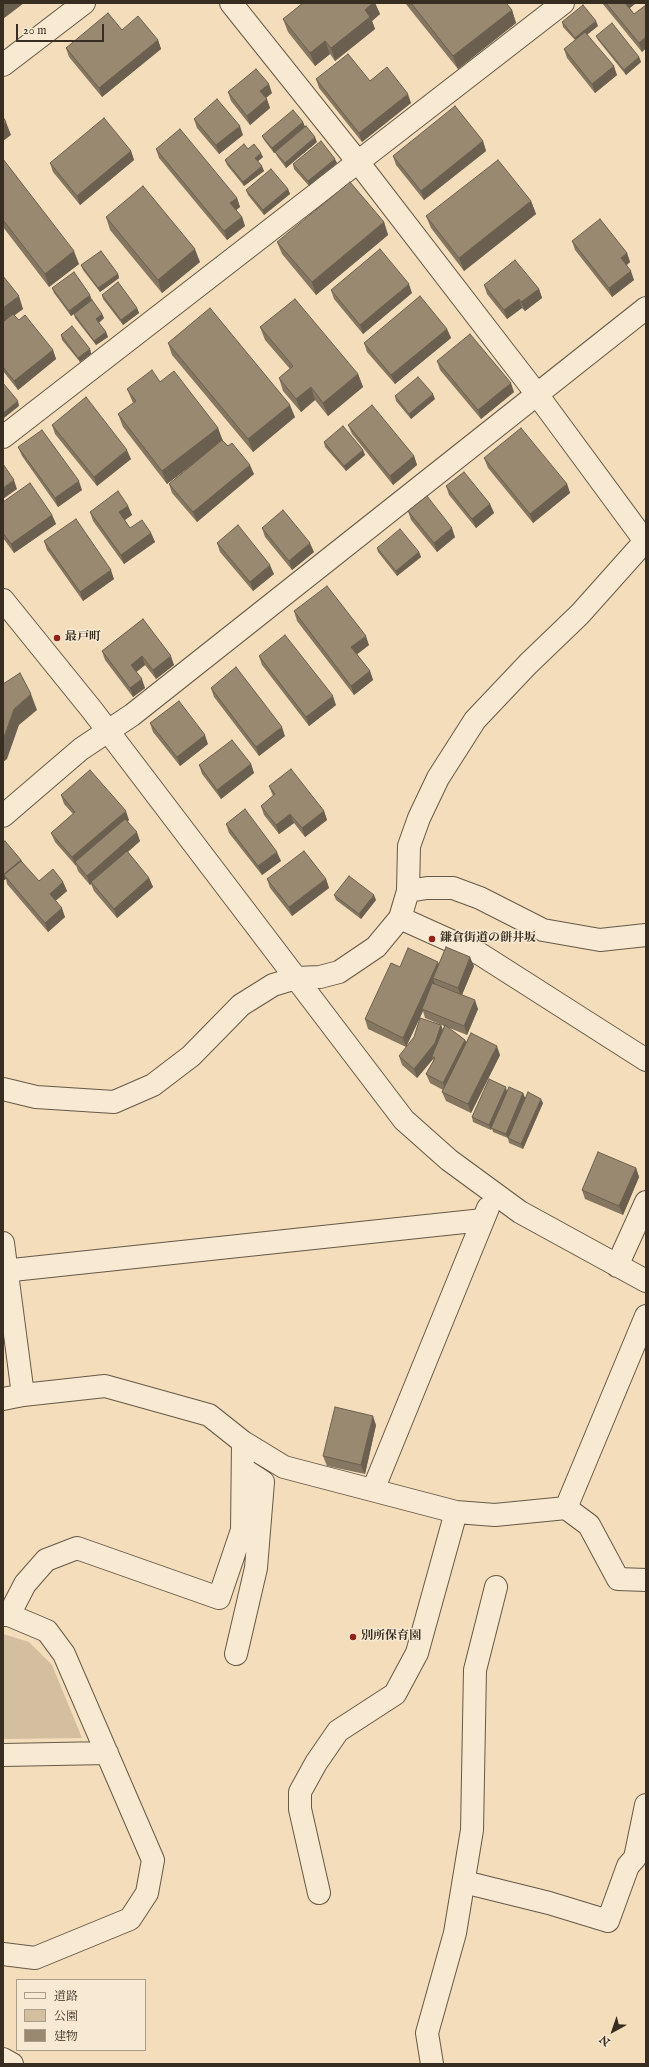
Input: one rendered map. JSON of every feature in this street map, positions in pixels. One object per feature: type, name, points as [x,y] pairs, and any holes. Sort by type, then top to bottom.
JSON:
[{"type":"street","points":[[3,65],[84,3]]},
{"type":"street","points":[[3,1089],[36,1097],[114,1102],[154,1085],[191,1056],[241,1005],[273,985],[296,978],[320,977],[339,972],[376,946],[400,918],[408,891],[409,846],[419,818],[438,778],[475,720],[528,664],[580,614],[646,541],[536,393],[358,162],[231,3]]},
{"type":"street","points":[[3,436],[563,3]]},
{"type":"street","points":[[3,816],[81,749],[108,732],[536,393],[646,308]]},
{"type":"street","points":[[3,600],[108,732],[404,1120],[449,1160],[520,1212],[563,1234],[617,1266],[646,1281]]},
{"type":"street","points":[[408,891],[427,888],[453,888],[480,898],[542,930],[600,940],[646,935]]},
{"type":"street","points":[[400,918],[480,954],[646,1060]]},
{"type":"street","points":[[373,1490],[494,1192]]},
{"type":"street","points":[[617,1266],[646,1202]]},
{"type":"street","points":[[4,1271],[483,1220]]},
{"type":"street","points":[[3,1243],[13,1397],[105,1386],[209,1415],[244,1442],[284,1467],[456,1512],[495,1515],[566,1508],[589,1525],[618,1579],[646,1580]]},
{"type":"street","points":[[566,1508],[646,1316]]},
{"type":"street","points":[[3,1954],[35,1958],[130,1919],[147,1893],[153,1860],[64,1654],[47,1631],[6,1615],[25,1584],[46,1560],[77,1548],[219,1598],[242,1530],[244,1442]]},
{"type":"street","points":[[236,1654],[256,1568],[263,1482],[243,1469]]},
{"type":"street","points":[[319,1893],[300,1808],[300,1792],[316,1763],[338,1731],[395,1694],[417,1653],[456,1512]]},
{"type":"street","points":[[432,2064],[427,2034],[455,1932],[472,1830],[475,1670],[496,1586]]},
{"type":"street","points":[[3,1755],[107,1753]]},
{"type":"street","points":[[464,1882],[549,1903],[608,1921],[628,1866],[635,1858],[646,1805]]},
{"type":"street","points":[[3,2059],[12,2064]]},
{"type":"green space","points":[[3,1634],[29,1642],[52,1665],[82,1738],[3,1739]]},
{"type":"building","points":[[303,3],[373,3],[365,10],[370,17],[331,48],[325,41],[310,53],[283,19]]},
{"type":"building","points":[[411,3],[506,3],[512,10],[453,56]]},
{"type":"building","points":[[606,3],[625,3],[634,14],[646,5],[646,37],[639,43]]},
{"type":"building","points":[[583,5],[596,21],[575,38],[562,22]]},
{"type":"building","points":[[108,13],[122,30],[138,16],[158,40],[99,88],[66,48]]},
{"type":"building","points":[[612,23],[639,57],[624,70],[596,36]]},
{"type":"building","points":[[585,32],[614,66],[592,84],[564,49]]},
{"type":"building","points":[[348,54],[370,81],[387,67],[408,94],[359,133],[316,79]]},
{"type":"building","points":[[256,69],[269,84],[260,91],[267,99],[247,116],[228,92]]},
{"type":"building","points":[[217,99],[240,126],[216,145],[194,119]]},
{"type":"building","points":[[455,106],[483,141],[421,191],[393,156]]},
{"type":"building","points":[[293,110],[303,122],[272,148],[262,136]]},
{"type":"building","points":[[3,117],[6,122],[3,124]]},
{"type":"building","points":[[104,118],[131,151],[77,196],[50,163]]},
{"type":"building","points":[[306,126],[315,137],[285,163],[275,152]]},
{"type":"building","points":[[180,129],[237,198],[230,203],[242,217],[224,231],[156,149]]},
{"type":"building","points":[[321,141],[335,159],[308,181],[293,164]]},
{"type":"building","points":[[244,144],[248,149],[254,144],[261,153],[255,158],[262,166],[243,182],[225,160]]},
{"type":"building","points":[[3,159],[74,251],[45,274],[3,220]]},
{"type":"building","points":[[498,160],[531,201],[459,258],[426,216]]},
{"type":"building","points":[[271,169],[288,189],[263,210],[246,190]]},
{"type":"building","points":[[350,182],[384,222],[312,282],[277,242]]},
{"type":"building","points":[[143,186],[195,249],[158,280],[106,217]]},
{"type":"building","points":[[600,219],[627,253],[621,258],[631,271],[609,288],[572,241]]},
{"type":"building","points":[[380,249],[409,284],[360,325],[331,290]]},
{"type":"building","points":[[101,251],[118,274],[98,288],[81,265]]},
{"type":"building","points":[[515,260],[539,289],[521,302],[519,299],[504,310],[484,285]]},
{"type":"building","points":[[74,272],[90,295],[69,311],[52,288]]},
{"type":"building","points":[[3,276],[19,296],[3,308]]},
{"type":"building","points":[[118,282],[137,308],[121,320],[102,295]]},
{"type":"building","points":[[420,296],[447,329],[391,375],[364,343]]},
{"type":"building","points":[[295,299],[358,374],[323,403],[311,387],[296,399],[279,378],[293,366],[260,327]]},
{"type":"building","points":[[92,300],[102,314],[96,319],[106,332],[94,341],[74,314]]},
{"type":"building","points":[[210,308],[290,405],[248,439],[168,343]]},
{"type":"building","points":[[13,314],[19,320],[25,315],[53,350],[14,381],[3,367],[3,322]]},
{"type":"building","points":[[72,326],[90,349],[78,358],[61,335]]},
{"type":"building","points":[[470,334],[511,383],[478,410],[437,361]]},
{"type":"building","points":[[152,370],[160,382],[174,371],[218,428],[162,471],[118,414],[136,401],[127,389]]},
{"type":"building","points":[[418,377],[433,394],[409,414],[395,396]]},
{"type":"building","points":[[3,383],[18,401],[3,413]]},
{"type":"building","points":[[86,397],[127,450],[94,477],[52,425]]},
{"type":"building","points":[[372,405],[414,456],[390,476],[348,425]]},
{"type":"building","points":[[343,426],[363,450],[344,466],[324,442]]},
{"type":"building","points":[[521,428],[567,484],[530,514],[484,458]]},
{"type":"building","points":[[42,430],[79,481],[55,498],[18,447]]},
{"type":"building","points":[[222,440],[228,446],[232,443],[250,465],[193,512],[169,484]]},
{"type":"building","points":[[3,464],[14,480],[3,488]]},
{"type":"building","points":[[464,472],[490,504],[472,519],[446,486]]},
{"type":"building","points":[[30,483],[52,515],[11,544],[3,533],[3,502]]},
{"type":"building","points":[[118,491],[128,506],[119,512],[130,528],[142,520],[151,533],[121,555],[90,512]]},
{"type":"building","points":[[427,496],[452,528],[434,543],[408,511]]},
{"type":"building","points":[[283,510],[310,543],[289,561],[262,528]]},
{"type":"building","points":[[76,519],[111,570],[80,592],[44,541]]},
{"type":"building","points":[[238,525],[270,565],[250,582],[217,543]]},
{"type":"building","points":[[400,529],[419,552],[396,571],[377,548]]},
{"type":"building","points":[[327,586],[366,636],[351,647],[370,671],[351,686],[294,611]]},
{"type":"building","points":[[143,619],[171,656],[153,670],[142,656],[131,665],[142,679],[130,688],[102,651]]},
{"type":"building","points":[[285,635],[333,696],[306,717],[259,656]]},
{"type":"building","points":[[236,667],[282,727],[256,747],[211,688]]},
{"type":"building","points":[[20,673],[31,694],[14,709],[3,740],[3,684]]},
{"type":"building","points":[[179,701],[205,735],[177,757],[150,723]]},
{"type":"building","points":[[232,740],[251,764],[217,790],[199,765]]},
{"type":"building","points":[[291,769],[324,811],[302,828],[290,814],[276,825],[261,806],[275,794],[269,786]]},
{"type":"building","points":[[90,770],[126,811],[72,857],[51,833],[75,812],[61,795]]},
{"type":"building","points":[[245,809],[277,852],[258,866],[226,824]]},
{"type":"building","points":[[125,819],[137,832],[87,876],[75,862]]},
{"type":"building","points":[[5,841],[21,860],[3,875],[3,842]]},
{"type":"building","points":[[127,851],[149,878],[114,909],[91,882]]},
{"type":"building","points":[[304,851],[326,879],[289,907],[267,879]]},
{"type":"building","points":[[21,861],[39,881],[53,869],[63,882],[50,894],[62,908],[45,923],[4,875]]},
{"type":"building","points":[[349,876],[374,895],[359,914],[334,895]]},
{"type":"building","points":[[446,947],[470,957],[458,988],[433,978]]},
{"type":"building","points":[[408,948],[438,962],[403,1038],[365,1019],[391,963],[400,967]]},
{"type":"building","points":[[432,983],[475,1000],[464,1026],[422,1009]]},
{"type":"building","points":[[420,1018],[441,1025],[435,1043],[414,1069],[399,1056],[414,1037]]},
{"type":"building","points":[[445,1025],[465,1040],[443,1083],[426,1074],[435,1058],[432,1056]]},
{"type":"building","points":[[471,1033],[497,1046],[468,1104],[442,1092]]},
{"type":"building","points":[[489,1079],[506,1087],[489,1125],[472,1117]]},
{"type":"building","points":[[509,1087],[523,1093],[506,1134],[491,1128]]},
{"type":"building","points":[[528,1092],[541,1099],[521,1144],[508,1138]]},
{"type":"building","points":[[598,1152],[636,1168],[619,1206],[582,1190]]},
{"type":"building","points":[[335,1407],[373,1416],[361,1465],[323,1456]]},
{"type":"place","name":"最戸町","points":[[57,638]]},
{"type":"place","name":"鎌倉街道の餅井坂","points":[[432,939]]},
{"type":"place","name":"別所保育園","points":[[353,1637]]}]
